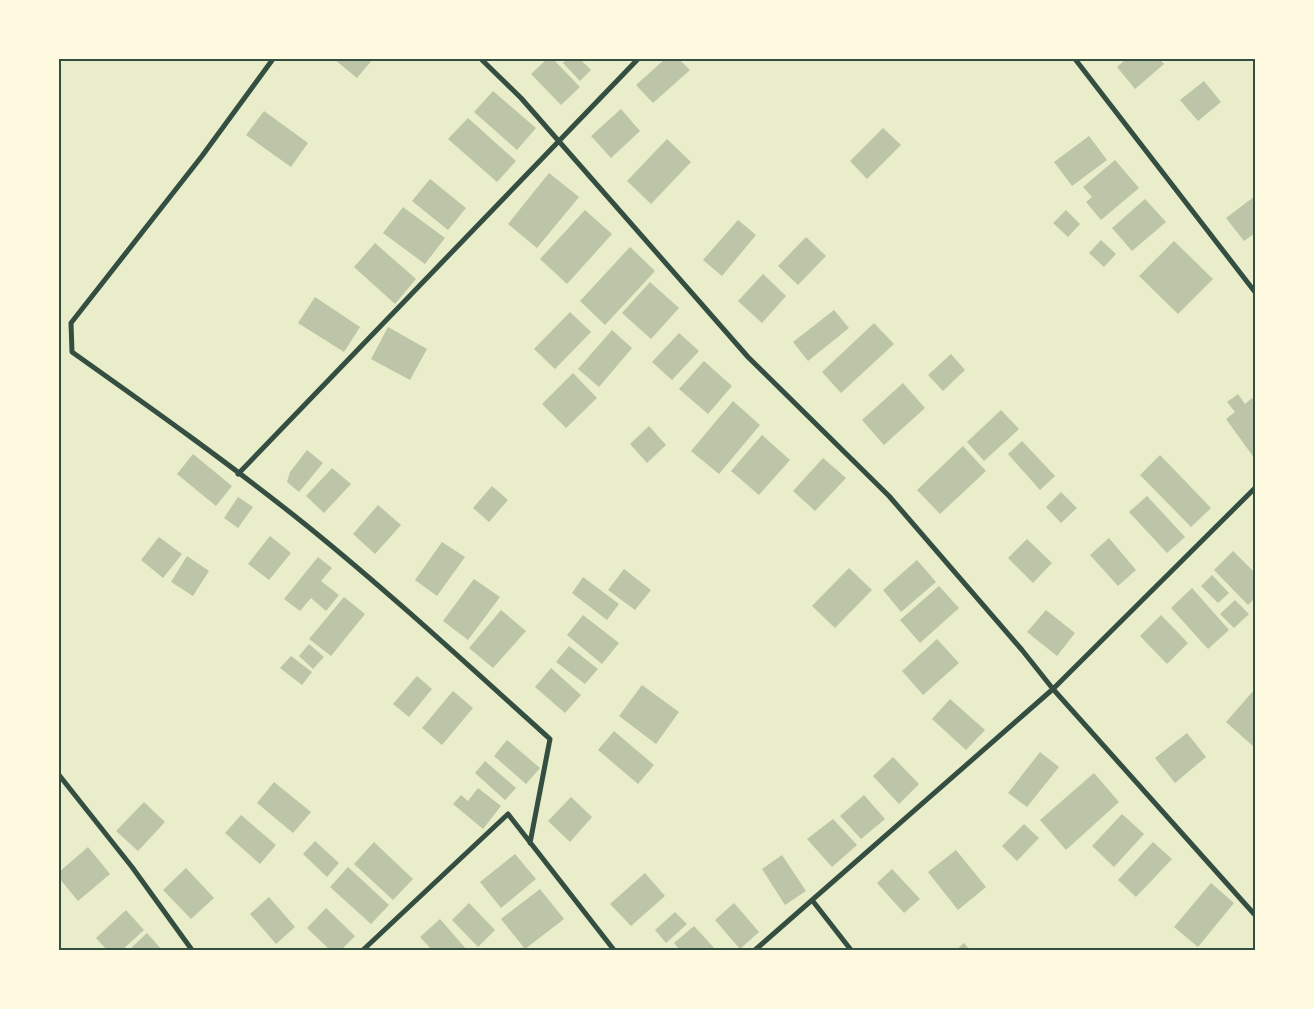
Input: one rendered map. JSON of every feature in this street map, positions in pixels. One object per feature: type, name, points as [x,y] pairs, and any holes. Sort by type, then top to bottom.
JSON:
[{"type":"street","points":[[273,59],[202,156],[71,323],[72,352],[177,426],[306,525],[450,649],[550,739],[530,843]]},
{"type":"street","points":[[481,59],[521,98],[748,358],[889,496],[1022,650],[1052,689],[1255,915]]},
{"type":"street","points":[[238,474],[638,59]]},
{"type":"street","points":[[1075,59],[1255,292]]},
{"type":"street","points":[[755,950],[1052,689],[1255,488]]},
{"type":"street","points":[[59,775],[132,868],[192,950]]},
{"type":"street","points":[[363,950],[508,814],[614,950]]},
{"type":"street","points":[[812,900],[851,950]]},
{"type":"building","points":[[334,59],[373,59],[357,78]]},
{"type":"building","points":[[547,59],[553,59],[580,87],[561,105],[531,74]]},
{"type":"building","points":[[567,59],[580,59],[591,70],[580,81],[563,63]]},
{"type":"building","points":[[665,59],[679,59],[690,70],[653,103],[636,85]]},
{"type":"building","points":[[1126,59],[1160,59],[1164,64],[1135,89],[1117,67]]},
{"type":"building","points":[[1204,81],[1221,102],[1198,121],[1180,100]]},
{"type":"building","points":[[493,91],[536,128],[517,150],[474,112]]},
{"type":"building","points":[[621,109],[640,131],[611,158],[591,136]]},
{"type":"building","points":[[264,111],[308,143],[291,167],[246,135]]},
{"type":"building","points":[[468,118],[516,161],[497,182],[448,139]]},
{"type":"building","points":[[883,128],[901,145],[867,179],[850,161]]},
{"type":"building","points":[[1089,136],[1107,160],[1072,186],[1054,162]]},
{"type":"building","points":[[667,139],[691,162],[651,204],[627,181]]},
{"type":"building","points":[[1115,160],[1139,188],[1101,220],[1086,202],[1092,197],[1083,187]]},
{"type":"building","points":[[549,173],[579,197],[537,248],[508,224]]},
{"type":"building","points":[[430,179],[466,208],[448,230],[412,201]]},
{"type":"building","points":[[1255,196],[1255,233],[1244,241],[1226,218]]},
{"type":"building","points":[[1145,199],[1166,222],[1132,251],[1112,228]]},
{"type":"building","points":[[403,207],[445,238],[425,264],[383,233]]},
{"type":"building","points":[[585,210],[612,234],[567,284],[540,259]]},
{"type":"building","points":[[1066,210],[1080,224],[1068,237],[1053,223]]},
{"type":"building","points":[[738,220],[756,235],[722,276],[703,260]]},
{"type":"building","points":[[806,237],[826,256],[798,285],[778,266]]},
{"type":"building","points":[[1101,240],[1116,254],[1104,267],[1089,253]]},
{"type":"building","points":[[1174,241],[1213,279],[1178,314],[1139,276]]},
{"type":"building","points":[[375,243],[416,279],[395,304],[354,267]]},
{"type":"building","points":[[630,247],[655,271],[605,325],[580,301]]},
{"type":"building","points":[[763,274],[786,296],[762,323],[738,301]]},
{"type":"building","points":[[650,282],[679,308],[651,339],[622,313]]},
{"type":"building","points":[[315,297],[360,327],[344,352],[298,323]]},
{"type":"building","points":[[834,310],[849,328],[808,361],[793,342]]},
{"type":"building","points":[[570,312],[591,332],[555,369],[534,349]]},
{"type":"building","points":[[874,323],[894,344],[841,393],[822,372]]},
{"type":"building","points":[[388,327],[427,349],[410,380],[371,359]]},
{"type":"building","points":[[612,330],[632,348],[599,387],[578,369]]},
{"type":"building","points":[[679,333],[699,351],[672,380],[652,362]]},
{"type":"building","points":[[951,354],[965,370],[943,391],[928,375]]},
{"type":"building","points":[[704,361],[732,386],[708,414],[679,389]]},
{"type":"building","points":[[573,373],[597,398],[566,428],[542,404]]},
{"type":"building","points":[[903,383],[925,408],[884,445],[862,420]]},
{"type":"building","points":[[1238,394],[1245,404],[1252,398],[1255,403],[1255,459],[1226,419],[1235,412],[1227,402]]},
{"type":"building","points":[[733,401],[760,425],[719,474],[691,451]]},
{"type":"building","points":[[1001,410],[1019,429],[984,461],[967,442]]},
{"type":"building","points":[[649,426],[666,445],[647,463],[630,444]]},
{"type":"building","points":[[762,435],[790,460],[759,495],[731,471]]},
{"type":"building","points":[[1022,441],[1055,476],[1040,490],[1008,454]]},
{"type":"building","points":[[963,446],[986,471],[940,514],[917,490]]},
{"type":"building","points":[[307,450],[323,463],[299,492],[287,482],[290,472]]},
{"type":"building","points":[[193,454],[232,486],[216,506],[177,474]]},
{"type":"building","points":[[1160,455],[1211,508],[1191,527],[1140,475]]},
{"type":"building","points":[[823,458],[846,478],[815,511],[793,491]]},
{"type":"building","points":[[332,468],[351,484],[324,513],[306,496]]},
{"type":"building","points":[[492,486],[508,500],[489,522],[473,508]]},
{"type":"building","points":[[1061,492],[1077,508],[1061,523],[1046,507]]},
{"type":"building","points":[[1147,496],[1185,537],[1167,553],[1129,512]]},
{"type":"building","points":[[238,497],[253,507],[238,528],[224,518]]},
{"type":"building","points":[[378,505],[401,525],[375,554],[353,534]]},
{"type":"building","points":[[270,536],[291,553],[269,580],[248,564]]},
{"type":"building","points":[[159,537],[182,554],[163,578],[141,560]]},
{"type":"building","points":[[1109,538],[1136,570],[1118,586],[1090,555]]},
{"type":"building","points":[[1027,539],[1052,563],[1033,583],[1008,558]]},
{"type":"building","points":[[442,542],[465,557],[437,596],[415,580]]},
{"type":"building","points":[[1233,551],[1255,573],[1255,598],[1248,605],[1214,570]]},
{"type":"building","points":[[187,556],[209,571],[193,596],[171,582]]},
{"type":"building","points":[[318,557],[332,568],[321,581],[339,595],[326,611],[311,598],[300,611],[284,599]]},
{"type":"building","points":[[917,560],[936,582],[901,612],[883,590]]},
{"type":"building","points":[[849,568],[872,590],[835,628],[812,606]]},
{"type":"building","points":[[624,569],[651,590],[635,610],[608,590]]},
{"type":"building","points":[[1212,575],[1229,593],[1218,603],[1201,586]]},
{"type":"building","points":[[583,577],[619,604],[607,620],[572,593]]},
{"type":"building","points":[[474,579],[500,597],[468,640],[443,621]]},
{"type":"building","points":[[939,586],[959,608],[920,643],[900,620]]},
{"type":"building","points":[[1192,588],[1229,630],[1208,649],[1171,608]]},
{"type":"building","points":[[344,597],[365,614],[331,656],[309,639]]},
{"type":"building","points":[[1235,600],[1249,614],[1234,628],[1220,614]]},
{"type":"building","points":[[501,610],[526,631],[493,668],[469,648]]},
{"type":"building","points":[[1046,610],[1075,633],[1057,656],[1027,632]]},
{"type":"building","points":[[583,615],[619,643],[602,664],[567,635]]},
{"type":"building","points":[[1161,615],[1188,643],[1167,664],[1140,636]]},
{"type":"building","points":[[937,639],[959,663],[923,695],[902,671]]},
{"type":"building","points":[[309,644],[324,657],[313,669],[299,656]]},
{"type":"building","points":[[569,646],[598,669],[585,684],[556,662]]},
{"type":"building","points":[[291,656],[312,672],[302,685],[280,668]]},
{"type":"building","points":[[551,668],[581,695],[565,713],[535,687]]},
{"type":"building","points":[[417,676],[432,689],[409,717],[393,704]]},
{"type":"building","points":[[642,685],[679,712],[656,744],[619,716]]},
{"type":"building","points":[[1255,689],[1255,745],[1254,747],[1226,722]]},
{"type":"building","points":[[453,691],[473,708],[442,745],[422,728]]},
{"type":"building","points":[[950,699],[985,730],[966,750],[932,719]]},
{"type":"building","points":[[614,731],[654,765],[638,784],[598,750]]},
{"type":"building","points":[[1187,733],[1206,757],[1175,783],[1155,758]]},
{"type":"building","points":[[507,740],[540,768],[526,784],[494,756]]},
{"type":"building","points":[[1040,752],[1059,767],[1027,807],[1008,793]]},
{"type":"building","points":[[893,757],[919,784],[899,804],[873,776]]},
{"type":"building","points":[[485,761],[516,788],[505,800],[475,773]]},
{"type":"building","points":[[1094,773],[1119,802],[1066,850],[1040,820]]},
{"type":"building","points":[[274,782],[311,812],[293,833],[257,803]]},
{"type":"building","points":[[478,788],[501,806],[483,829],[453,804],[461,795],[468,801]]},
{"type":"building","points":[[864,795],[885,819],[861,839],[840,816]]},
{"type":"building","points":[[571,797],[592,817],[570,842],[548,821]]},
{"type":"building","points":[[144,802],[165,822],[138,851],[116,831]]},
{"type":"building","points":[[1122,814],[1144,834],[1114,867],[1092,846]]},
{"type":"building","points":[[241,815],[276,845],[260,864],[225,833]]},
{"type":"building","points":[[833,819],[857,845],[832,867],[807,839]]},
{"type":"building","points":[[1024,824],[1039,838],[1017,861],[1002,846]]},
{"type":"building","points":[[315,841],[339,863],[327,877],[303,854]]},
{"type":"building","points":[[374,842],[413,879],[393,900],[354,864]]},
{"type":"building","points":[[1153,842],[1172,859],[1136,897],[1118,880]]},
{"type":"building","points":[[88,847],[110,874],[78,901],[59,878],[59,872]]},
{"type":"building","points":[[956,850],[986,887],[958,910],[928,872]]},
{"type":"building","points":[[515,854],[536,879],[501,908],[480,882]]},
{"type":"building","points":[[782,855],[806,891],[785,905],[762,869]]},
{"type":"building","points":[[348,867],[389,905],[371,924],[330,887]]},
{"type":"building","points":[[186,868],[214,898],[191,919],[163,890]]},
{"type":"building","points":[[892,869],[920,899],[904,913],[877,883]]},
{"type":"building","points":[[645,873],[665,896],[631,926],[610,904]]},
{"type":"building","points":[[1211,883],[1234,903],[1198,947],[1174,927]]},
{"type":"building","points":[[540,889],[564,919],[525,949],[501,919]]},
{"type":"building","points":[[269,897],[295,927],[276,944],[250,914]]},
{"type":"building","points":[[469,903],[495,930],[478,947],[452,920]]},
{"type":"building","points":[[734,903],[759,932],[740,949],[715,920]]},
{"type":"building","points":[[326,908],[355,936],[341,950],[330,950],[307,928]]},
{"type":"building","points":[[126,910],[144,930],[122,950],[107,950],[96,938]]},
{"type":"building","points":[[675,912],[687,924],[666,943],[655,930]]},
{"type":"building","points":[[440,919],[467,950],[432,950],[420,937]]},
{"type":"building","points":[[694,926],[716,950],[680,950],[674,943]]},
{"type":"building","points":[[147,933],[162,950],[129,950]]},
{"type":"building","points":[[964,943],[970,950],[956,950]]}]
